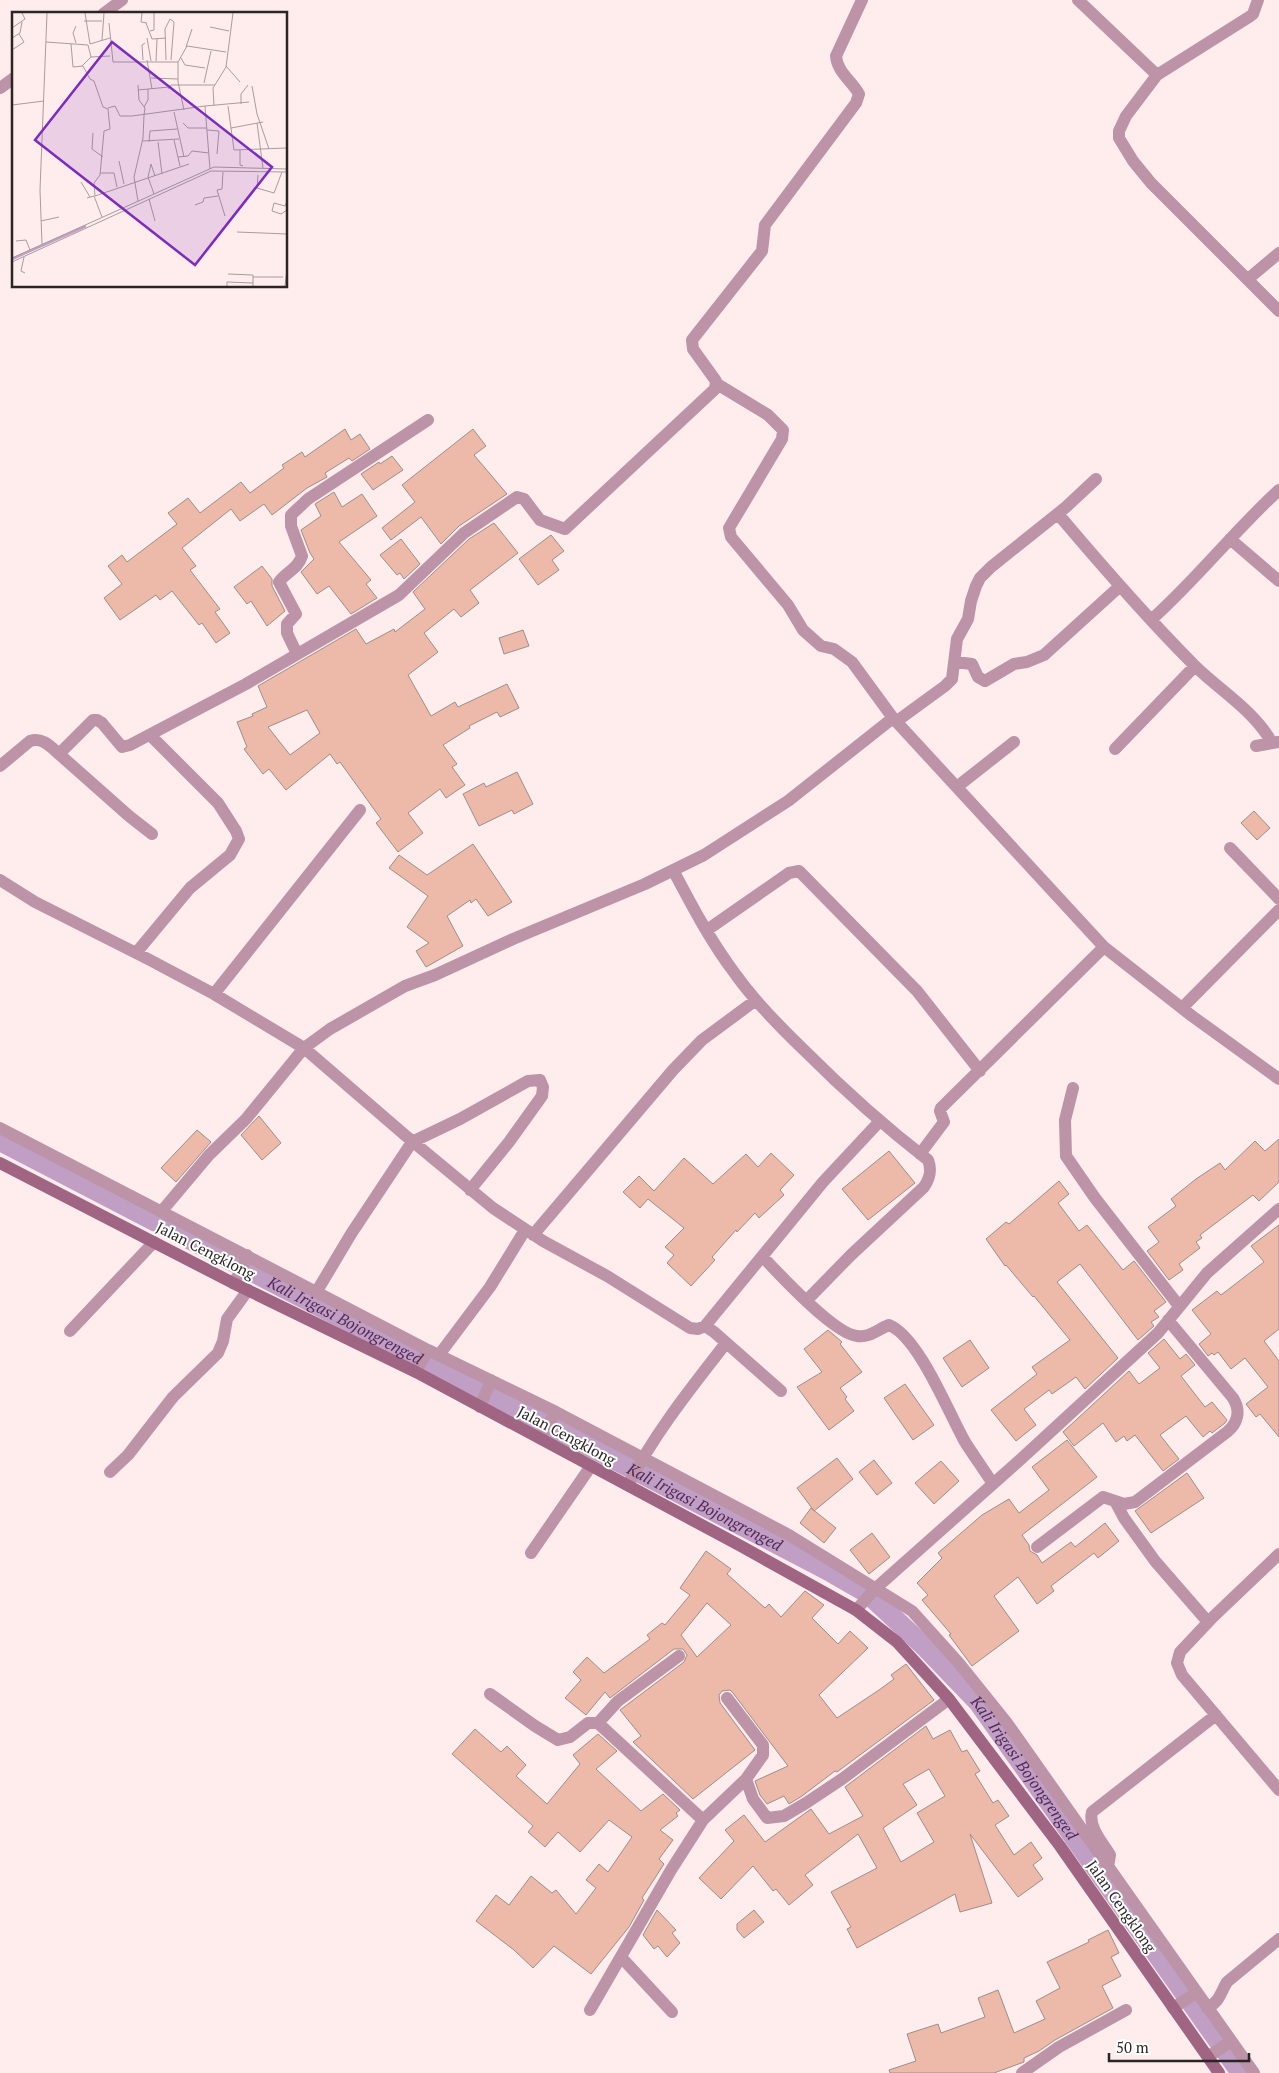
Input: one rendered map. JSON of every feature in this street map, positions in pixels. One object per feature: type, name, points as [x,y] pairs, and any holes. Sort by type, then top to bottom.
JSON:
[{"type":"main road","name":"Jalan Cengklong","points":[[0,1163],[154,1242],[236,1278],[248,1290],[418,1371],[542,1436],[591,1466],[630,1481],[858,1608],[897,1642],[949,1699],[1060,1846],[1210,2055],[1219,2073]]},
{"type":"street","points":[[106,12],[122,0]]},
{"type":"street","points":[[862,0],[836,56],[840,70],[859,94],[856,103],[765,225],[762,251],[692,340],[693,349],[717,384],[768,415],[783,430],[782,439],[729,528],[731,537],[788,605],[803,630],[821,646],[834,650],[852,662],[895,719],[1104,947],[1182,1008],[1279,1079]]},
{"type":"street","points":[[1078,0],[1157,75]]},
{"type":"street","points":[[1258,0],[1253,14],[1249,17],[1157,75],[1126,116],[1119,131],[1119,138],[1133,161],[1151,183],[1279,311]]},
{"type":"street","points":[[0,88],[12,79]]},
{"type":"street","points":[[1248,279],[1279,253]]},
{"type":"street","points":[[59,754],[93,720],[98,720],[102,723],[122,747],[150,735],[246,684],[399,595],[464,533],[517,497],[524,499],[540,520],[564,529],[715,389],[717,384]]},
{"type":"street","points":[[297,654],[287,633],[287,624],[296,614],[279,582],[300,562],[302,556],[291,526],[291,515],[308,500],[428,420]]},
{"type":"street","points":[[162,1212],[209,1155],[246,1119],[304,1048],[330,1029],[405,986],[436,975],[704,855],[788,800],[895,719],[945,686],[952,679],[957,638],[968,619],[971,601],[980,578],[990,567],[1058,514],[1096,479]]},
{"type":"street","points":[[1151,620],[1182,591],[1279,490]]},
{"type":"street","points":[[1058,514],[1119,587],[1195,666],[1254,719],[1275,742]]},
{"type":"street","points":[[1230,539],[1279,581]]},
{"type":"street","points":[[955,662],[972,664],[978,678],[985,681],[1014,664],[1038,658],[1055,646],[1119,587]]},
{"type":"street","points":[[1114,749],[1195,666]]},
{"type":"street","points":[[136,953],[190,888],[230,855],[239,839],[218,803],[150,735]]},
{"type":"street","points":[[0,766],[30,740],[40,740],[152,834]]},
{"type":"street","points":[[958,786],[1014,742]]},
{"type":"street","points":[[1256,746],[1275,742]]},
{"type":"street","points":[[214,994],[360,810]]},
{"type":"street","points":[[1230,848],[1279,899]]},
{"type":"street","points":[[673,870],[707,930],[735,974],[756,1000],[835,1082],[879,1122],[928,1160],[930,1169],[928,1180],[924,1187],[851,1255],[806,1301]]},
{"type":"street","points":[[707,930],[789,873],[799,871],[917,991],[980,1071]]},
{"type":"street","points":[[0,880],[35,902],[214,994],[304,1048],[470,1190],[529,1232],[607,1276],[690,1328],[698,1329],[705,1326],[823,1182],[879,1122]]},
{"type":"street","points":[[1182,1008],[1279,910]]},
{"type":"street","points":[[920,1154],[944,1122],[940,1111],[941,1108],[1104,947]]},
{"type":"street","points":[[418,1371],[431,1353],[490,1287],[529,1232],[673,1070],[702,1040],[756,1000]]},
{"type":"street","points":[[317,1292],[351,1234],[412,1142],[460,1119],[528,1081],[536,1079],[541,1081],[544,1087],[542,1096],[509,1142],[470,1190]]},
{"type":"street","points":[[1073,1088],[1065,1120],[1066,1156],[1095,1198],[1179,1306]]},
{"type":"street","points":[[0,1128],[431,1353],[789,1535],[875,1590],[912,1611],[958,1662],[1007,1722],[1195,1994],[1254,2073]]},
{"type":"street","points":[[858,1608],[875,1590],[1158,1333],[1206,1273],[1279,1209]]},
{"type":"street","points":[[70,1331],[154,1242]]},
{"type":"street","points":[[762,1256],[806,1301],[844,1331],[855,1336],[868,1336],[889,1325],[901,1333],[922,1361],[966,1442],[993,1484]]},
{"type":"street","points":[[236,1278],[246,1257]]},
{"type":"street","points":[[110,1472],[128,1455],[173,1397],[218,1353],[223,1341],[227,1319],[248,1290]]},
{"type":"street","points":[[1037,1547],[1103,1497],[1116,1503],[1127,1505],[1135,1502],[1227,1432],[1236,1422],[1238,1416],[1233,1398],[1168,1320]]},
{"type":"street","points":[[705,1326],[781,1391]]},
{"type":"street","points":[[630,1481],[642,1460],[696,1381],[726,1343]]},
{"type":"street","points":[[481,1404],[490,1382]]},
{"type":"street","points":[[542,1436],[554,1414]]},
{"type":"street","points":[[531,1553],[591,1466]]},
{"type":"street","points":[[1116,1503],[1124,1518],[1156,1561],[1187,1600],[1208,1622]]},
{"type":"street","points":[[1279,1554],[1208,1622],[1180,1652],[1177,1663],[1182,1675],[1279,1790]]},
{"type":"street","points":[[598,1723],[618,1700],[679,1656]]},
{"type":"street","points":[[490,1694],[558,1740],[570,1737],[588,1723],[598,1723],[703,1820]]},
{"type":"street","points":[[590,2010],[671,1870],[703,1820],[746,1779],[763,1754],[763,1746],[727,1698]]},
{"type":"street","points":[[746,1779],[753,1799],[767,1818],[784,1816],[842,1779],[949,1699]]},
{"type":"street","points":[[1108,1867],[1110,1855],[1096,1835],[1091,1816],[1092,1812],[1216,1715]]},
{"type":"street","points":[[1207,2008],[1219,2000],[1228,1982],[1279,1939]]},
{"type":"street","points":[[621,1957],[672,2012]]},
{"type":"street","points":[[1175,2007],[1195,1994]]},
{"type":"street","points":[[1022,2073],[1059,2048],[1126,2010]]},
{"type":"street","points":[[1210,2055],[1229,2042]]},
{"type":"building","points":[[345,429],[351,440],[360,434],[370,449],[352,461],[349,458],[325,473],[327,477],[307,488],[272,515],[264,504],[240,521],[231,509],[182,548],[196,566],[190,570],[220,609],[215,612],[230,633],[216,643],[202,623],[199,625],[172,591],[160,600],[156,595],[120,620],[104,598],[122,584],[108,566],[122,555],[127,562],[177,524],[168,513],[188,498],[200,513],[241,482],[250,493],[284,468],[282,465],[302,452],[305,457]]},
{"type":"building","points":[[473,429],[486,446],[474,455],[507,494],[459,526],[441,544],[421,517],[391,540],[382,528],[415,502],[402,485]]},
{"type":"building","points":[[392,456],[403,470],[373,490],[361,474]]},
{"type":"building","points":[[334,492],[342,507],[362,494],[377,516],[339,542],[371,580],[366,584],[377,598],[351,614],[329,586],[317,594],[301,572],[314,559],[301,530],[321,516],[315,504]]},
{"type":"building","points":[[494,523],[518,553],[470,590],[479,603],[461,617],[454,609],[424,633],[438,652],[408,675],[431,716],[455,702],[458,707],[507,684],[519,708],[500,717],[497,712],[469,726],[470,728],[443,745],[457,764],[452,767],[465,785],[446,798],[440,789],[408,813],[423,833],[398,852],[376,823],[381,819],[340,762],[337,764],[330,754],[286,790],[269,769],[263,774],[244,749],[247,747],[237,722],[253,716],[252,714],[267,707],[258,686],[356,629],[366,644],[394,629],[395,632],[425,609],[413,592],[469,539]],"holes":[[[307,710],[320,733],[290,755],[268,727]]]},
{"type":"building","points":[[551,535],[564,551],[552,560],[559,570],[538,585],[519,559]]},
{"type":"building","points":[[401,539],[420,564],[404,579],[400,573],[397,575],[380,555]]},
{"type":"building","points":[[262,566],[272,579],[272,586],[285,611],[267,626],[251,601],[247,604],[234,587]]},
{"type":"building","points":[[523,630],[529,646],[504,654],[499,638]]},
{"type":"building","points":[[517,772],[533,804],[514,814],[512,810],[479,826],[463,794],[484,783],[486,787]]},
{"type":"building","points":[[1254,811],[1270,828],[1257,840],[1241,823]]},
{"type":"building","points":[[473,844],[512,902],[488,916],[476,899],[471,903],[470,900],[447,916],[463,946],[426,967],[416,951],[429,943],[407,927],[428,896],[389,868],[399,855],[427,875]]},
{"type":"building","points":[[259,1116],[281,1143],[262,1160],[241,1135]]},
{"type":"building","points":[[197,1130],[211,1142],[176,1182],[161,1168]]},
{"type":"building","points":[[1279,1139],[1279,1182],[1259,1201],[1253,1195],[1200,1235],[1202,1238],[1196,1242],[1200,1248],[1179,1264],[1183,1270],[1169,1280],[1147,1251],[1159,1242],[1148,1227],[1176,1206],[1171,1199],[1196,1179],[1220,1163],[1225,1170],[1255,1141],[1265,1151]]},
{"type":"building","points":[[889,1151],[915,1183],[868,1220],[842,1189]]},
{"type":"building","points":[[771,1153],[794,1175],[780,1190],[784,1195],[759,1218],[755,1213],[737,1232],[736,1230],[712,1257],[715,1260],[691,1286],[667,1263],[674,1255],[665,1247],[684,1228],[648,1199],[640,1208],[623,1192],[639,1176],[654,1191],[684,1158],[713,1184],[746,1154],[758,1167]]},
{"type":"building","points":[[1059,1181],[1069,1194],[1058,1203],[1079,1231],[1087,1225],[1123,1270],[1134,1261],[1166,1302],[1154,1311],[1159,1317],[1151,1322],[1154,1326],[1138,1340],[1080,1264],[1057,1282],[1118,1358],[1085,1389],[1076,1377],[1052,1394],[1049,1390],[1024,1409],[1036,1425],[1016,1441],[991,1410],[1037,1374],[1032,1367],[1070,1340],[1034,1296],[1005,1266],[986,1239],[1006,1222],[1009,1224]]},
{"type":"building","points":[[1279,1225],[1279,1329],[1264,1341],[1279,1361],[1279,1437],[1260,1414],[1256,1417],[1246,1404],[1268,1387],[1245,1358],[1231,1369],[1218,1352],[1208,1356],[1199,1344],[1211,1334],[1192,1310],[1217,1291],[1221,1295],[1264,1262],[1251,1246]]},
{"type":"building","points":[[828,1330],[842,1342],[840,1344],[862,1372],[840,1388],[854,1411],[829,1430],[797,1387],[822,1372],[804,1349]]},
{"type":"building","points":[[1164,1339],[1180,1359],[1186,1354],[1195,1365],[1181,1376],[1205,1407],[1212,1402],[1227,1420],[1225,1423],[1203,1437],[1186,1416],[1160,1435],[1179,1459],[1163,1471],[1135,1435],[1127,1441],[1124,1436],[1116,1442],[1103,1423],[1074,1446],[1063,1432],[1129,1371],[1139,1384],[1160,1368],[1148,1353]]},
{"type":"building","points":[[970,1340],[989,1368],[962,1387],[943,1358]]},
{"type":"building","points":[[905,1384],[934,1425],[913,1440],[884,1398]]},
{"type":"building","points":[[1067,1440],[1097,1477],[1022,1535],[1029,1545],[1030,1551],[1037,1555],[1042,1563],[1071,1542],[1075,1547],[1105,1523],[1119,1541],[1098,1558],[1094,1553],[1051,1586],[1054,1591],[1037,1604],[1018,1577],[994,1596],[1019,1631],[972,1666],[949,1635],[951,1634],[922,1600],[928,1595],[917,1583],[942,1558],[938,1553],[982,1515],[1009,1499],[1019,1513],[1049,1490],[1032,1467]]},
{"type":"building","points":[[837,1458],[853,1479],[814,1511],[797,1488]]},
{"type":"building","points":[[874,1460],[892,1483],[877,1495],[859,1472]]},
{"type":"building","points":[[941,1461],[959,1481],[934,1504],[915,1483]]},
{"type":"building","points":[[1187,1473],[1204,1498],[1151,1533],[1135,1511]]},
{"type":"building","points":[[811,1508],[836,1528],[824,1543],[800,1523]]},
{"type":"building","points":[[872,1533],[890,1557],[869,1574],[850,1550]]},
{"type":"building","points":[[706,1551],[731,1569],[727,1574],[765,1608],[769,1604],[781,1617],[805,1591],[824,1605],[812,1618],[838,1644],[850,1631],[868,1648],[819,1695],[837,1718],[894,1679],[891,1675],[906,1664],[934,1700],[802,1796],[789,1804],[784,1796],[767,1804],[760,1795],[755,1781],[788,1766],[733,1693],[730,1690],[722,1691],[719,1695],[720,1703],[755,1750],[693,1799],[633,1742],[641,1736],[620,1710],[684,1662],[687,1655],[683,1649],[674,1649],[610,1698],[605,1692],[586,1715],[565,1698],[581,1680],[573,1672],[587,1657],[604,1673],[650,1639],[647,1635],[662,1623],[665,1625],[690,1595],[680,1588]],"holes":[[[707,1603],[731,1625],[697,1657],[681,1635]]]},
{"type":"building","points":[[926,1726],[933,1739],[950,1730],[962,1752],[967,1750],[980,1771],[975,1774],[993,1803],[998,1800],[1009,1816],[995,1825],[1014,1855],[1031,1842],[1042,1858],[1033,1865],[1043,1879],[1018,1897],[970,1834],[992,1903],[960,1912],[955,1894],[857,1948],[847,1929],[851,1927],[831,1892],[877,1868],[858,1834],[805,1875],[813,1885],[789,1905],[776,1889],[773,1891],[753,1866],[721,1899],[699,1878],[734,1841],[725,1830],[744,1815],[765,1842],[811,1809],[829,1834],[863,1816],[845,1787]],"holes":[[[929,1769],[945,1796],[917,1813],[934,1842],[901,1862],[883,1828],[917,1805],[903,1784]]]},
{"type":"building","points":[[475,1729],[501,1752],[507,1746],[526,1765],[516,1776],[547,1804],[580,1764],[573,1755],[598,1734],[617,1751],[596,1769],[641,1811],[663,1794],[680,1810],[676,1813],[678,1816],[660,1830],[673,1840],[659,1859],[664,1864],[642,1898],[644,1900],[629,1927],[591,1974],[554,1946],[533,1968],[514,1950],[476,1921],[496,1895],[509,1905],[531,1876],[552,1893],[556,1890],[576,1914],[596,1888],[586,1880],[599,1864],[608,1872],[632,1837],[609,1820],[580,1852],[558,1832],[545,1847],[528,1832],[533,1826],[452,1754]]},
{"type":"building","points":[[657,1910],[676,1930],[672,1933],[680,1943],[667,1957],[658,1946],[654,1949],[643,1935]]},
{"type":"building","points":[[754,1910],[764,1922],[744,1938],[737,1930],[737,1924]]},
{"type":"building","points":[[1108,1930],[1119,1953],[1111,1957],[1121,1976],[1102,1986],[1113,2008],[1024,2058],[1024,2062],[994,2073],[890,2073],[889,2070],[916,2061],[907,2034],[938,2024],[941,2033],[985,2017],[978,1998],[998,1990],[1014,2033],[1045,2019],[1036,2001],[1060,1988],[1047,1962],[1089,1942],[1088,1940]]},
{"type":"waterway","name":"Kali Irigasi Bojongrenged","points":[[0,1141],[827,1570],[867,1593],[926,1648],[978,1702],[1241,2073]]}]
